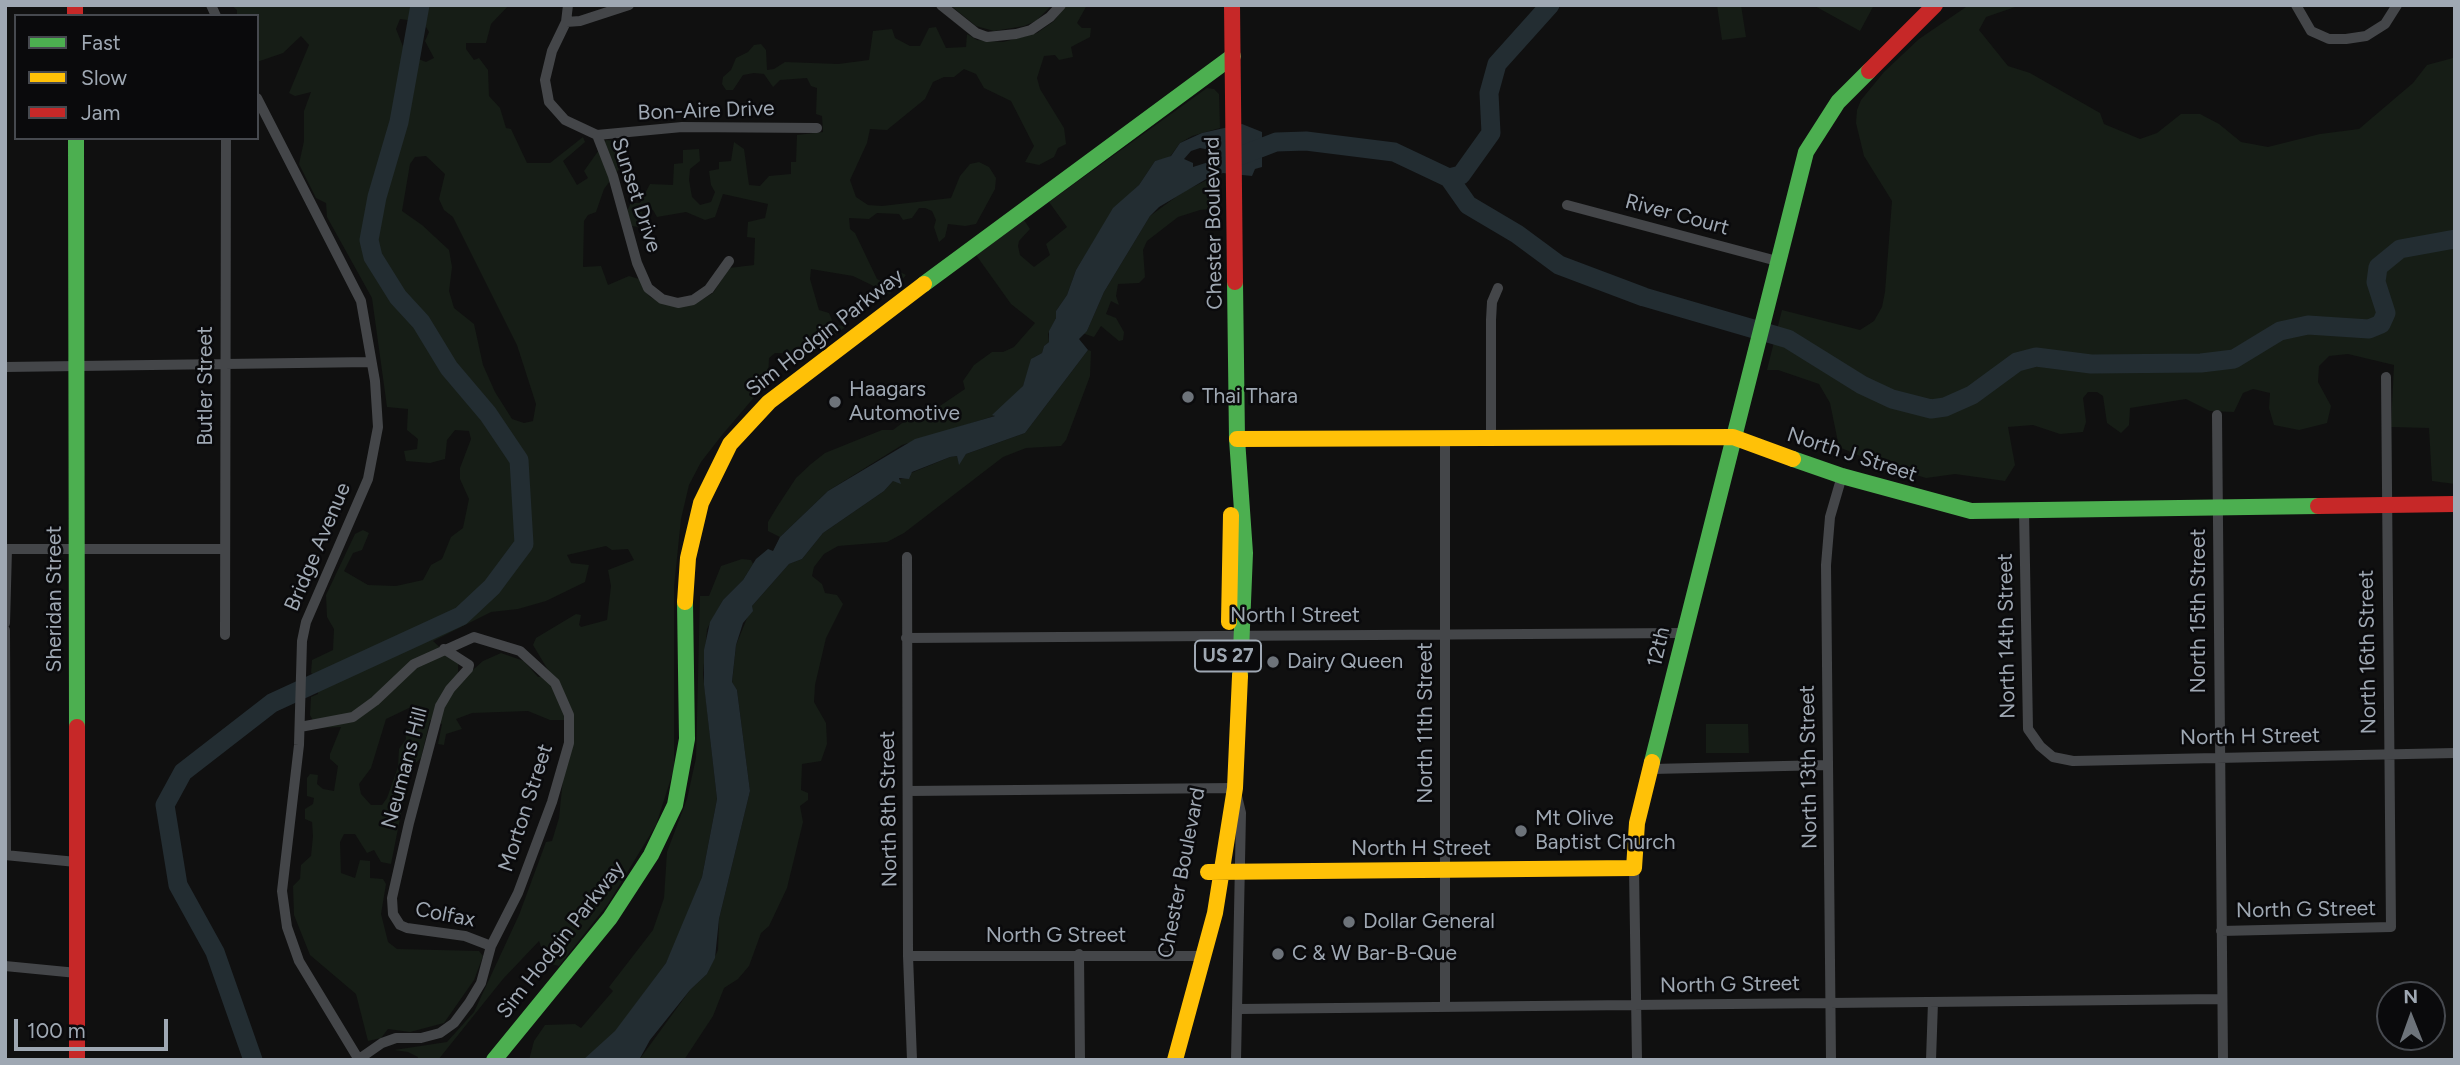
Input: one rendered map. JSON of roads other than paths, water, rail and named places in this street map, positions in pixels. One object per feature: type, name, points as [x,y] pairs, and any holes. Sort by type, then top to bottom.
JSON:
[{"type":"main road","name":"Chester Boulevard","points":[[1175,1060],[1215,872],[1228,788],[1235,636],[1228,554],[1237,439],[1232,5]]},
{"type":"main road","name":"12th","points":[[1634,867],[1637,823],[1806,152],[1818,129],[1838,102],[1935,5]]},
{"type":"main road","name":"Sim Hodgin Parkway","points":[[494,1060],[610,918],[651,855],[675,806],[683,774],[687,739],[684,614],[688,558],[701,503],[730,444],[769,402],[847,341],[1139,122],[1233,64]]},
{"type":"main road","name":"Sheridan Street","points":[[76,140],[77,1060]]},
{"type":"main road","name":"North J Street","points":[[1237,439],[1733,437],[1842,476],[1954,508],[2024,510],[2455,504]]},
{"type":"main road","name":"North H Street","points":[[1215,872],[1634,867]]},
{"type":"main road","name":"Chester Boulevard","points":[[1160,1060],[1196,955]]},
{"type":"street","name":"Sunset Drive","points":[[568,5],[566,22],[552,51],[545,80],[546,93],[555,112],[577,128],[597,135],[613,176],[637,263],[648,288],[662,299],[678,303],[693,300],[709,289],[729,261]]},
{"type":"street","points":[[566,22],[580,21],[629,5]]},
{"type":"street","points":[[941,5],[976,33],[987,37],[1031,30],[1050,17],[1061,5]]},
{"type":"street","points":[[2296,5],[2307,28],[2321,36],[2337,40],[2366,36],[2389,21],[2397,5]]},
{"type":"street","name":"Bridge Avenue","points":[[259,102],[361,301],[378,406],[373,462],[357,511],[306,622],[302,641],[300,727],[282,875],[287,927],[299,961],[359,1059]]},
{"type":"street","name":"Bon-Aire Drive","points":[[597,135],[682,127],[817,128]]},
{"type":"street","name":"Butler Street","points":[[225,635],[226,140]]},
{"type":"street","name":"River Court","points":[[1567,205],[1777,261]]},
{"type":"street","points":[[1491,438],[1491,320],[1492,302],[1498,288]]},
{"type":"street","points":[[5,367],[371,362]]},
{"type":"street","name":"North 16th Street","points":[[2386,377],[2385,506],[2391,927]]},
{"type":"street","name":"North 15th Street","points":[[2217,415],[2223,1060]]},
{"type":"street","name":"North 11th Street","points":[[1445,438],[1445,1007]]},
{"type":"street","name":"North 13th Street","points":[[1831,1060],[1828,532],[1842,476]]},
{"type":"street","name":"North 14th Street","points":[[2024,510],[2028,729],[2048,754]]},
{"type":"street","points":[[5,624],[6,549],[225,549]]},
{"type":"street","name":"North 8th Street","points":[[906,557],[908,956],[912,1060]]},
{"type":"street","points":[[5,631],[6,855],[76,862]]},
{"type":"street","name":"North I Street","points":[[906,638],[1683,633]]},
{"type":"street","name":"Morton Street","points":[[300,727],[354,717],[414,664],[474,637],[520,651],[555,683],[569,715],[567,750],[552,802],[518,893],[491,946],[481,983],[454,1023],[432,1036],[396,1038],[382,1043],[359,1059]]},
{"type":"street","name":"Neumans Hill","points":[[394,919],[393,898],[440,706],[469,665],[444,649]]},
{"type":"street","name":"North H Street","points":[[2048,754],[2073,761],[2455,753]]},
{"type":"street","points":[[1653,768],[1828,765]]},
{"type":"street","points":[[908,791],[1228,788]]},
{"type":"street","name":"Chester Boulevard","points":[[1228,788],[1241,813],[1236,1060]]},
{"type":"street","points":[[1634,867],[1637,1060]]},
{"type":"street","name":"Colfax","points":[[394,919],[407,928],[464,936],[491,946]]},
{"type":"street","name":"North G Street","points":[[2221,931],[2391,927]]},
{"type":"street","points":[[1079,954],[1080,1060]]},
{"type":"street","name":"North G Street","points":[[908,956],[1196,955]]},
{"type":"street","points":[[5,966],[77,973]]},
{"type":"street","name":"North G Street","points":[[1238,1009],[2222,999]]},
{"type":"street","points":[[1931,1060],[1933,1002]]},
{"type":"waterway","points":[[253,1060],[215,952],[178,885],[165,805],[183,772],[272,703],[461,616],[492,587],[524,544],[519,460],[488,414],[449,368],[421,322],[398,297],[373,257],[369,240],[377,197],[399,122],[420,5]]},
{"type":"waterway","points":[[1449,178],[1461,175],[1491,133],[1489,93],[1497,64],[1550,5]]},
{"type":"waterway","points":[[1237,157],[1276,142],[1306,141],[1394,152],[1449,178],[1468,205],[1517,234],[1559,265],[1644,297],[1788,339],[1862,385],[1892,399],[1931,409],[1945,407],[1972,395],[2017,362],[2036,357],[2091,364],[2201,363],[2234,359],[2280,331],[2308,325],[2369,329],[2381,324],[2386,313],[2376,282],[2378,267],[2400,249],[2455,239]]},
{"type":"place","name":"Thai Thara","points":[[1188,397]]},
{"type":"place","name":"Haagars Automotive","points":[[835,402]]},
{"type":"place","name":"Dairy Queen","points":[[1273,662]]},
{"type":"place","name":"Mt Olive Baptist Church","points":[[1521,831]]},
{"type":"place","name":"Dollar General","points":[[1349,922]]},
{"type":"place","name":"C & W Bar-B-Que","points":[[1278,954]]}]
